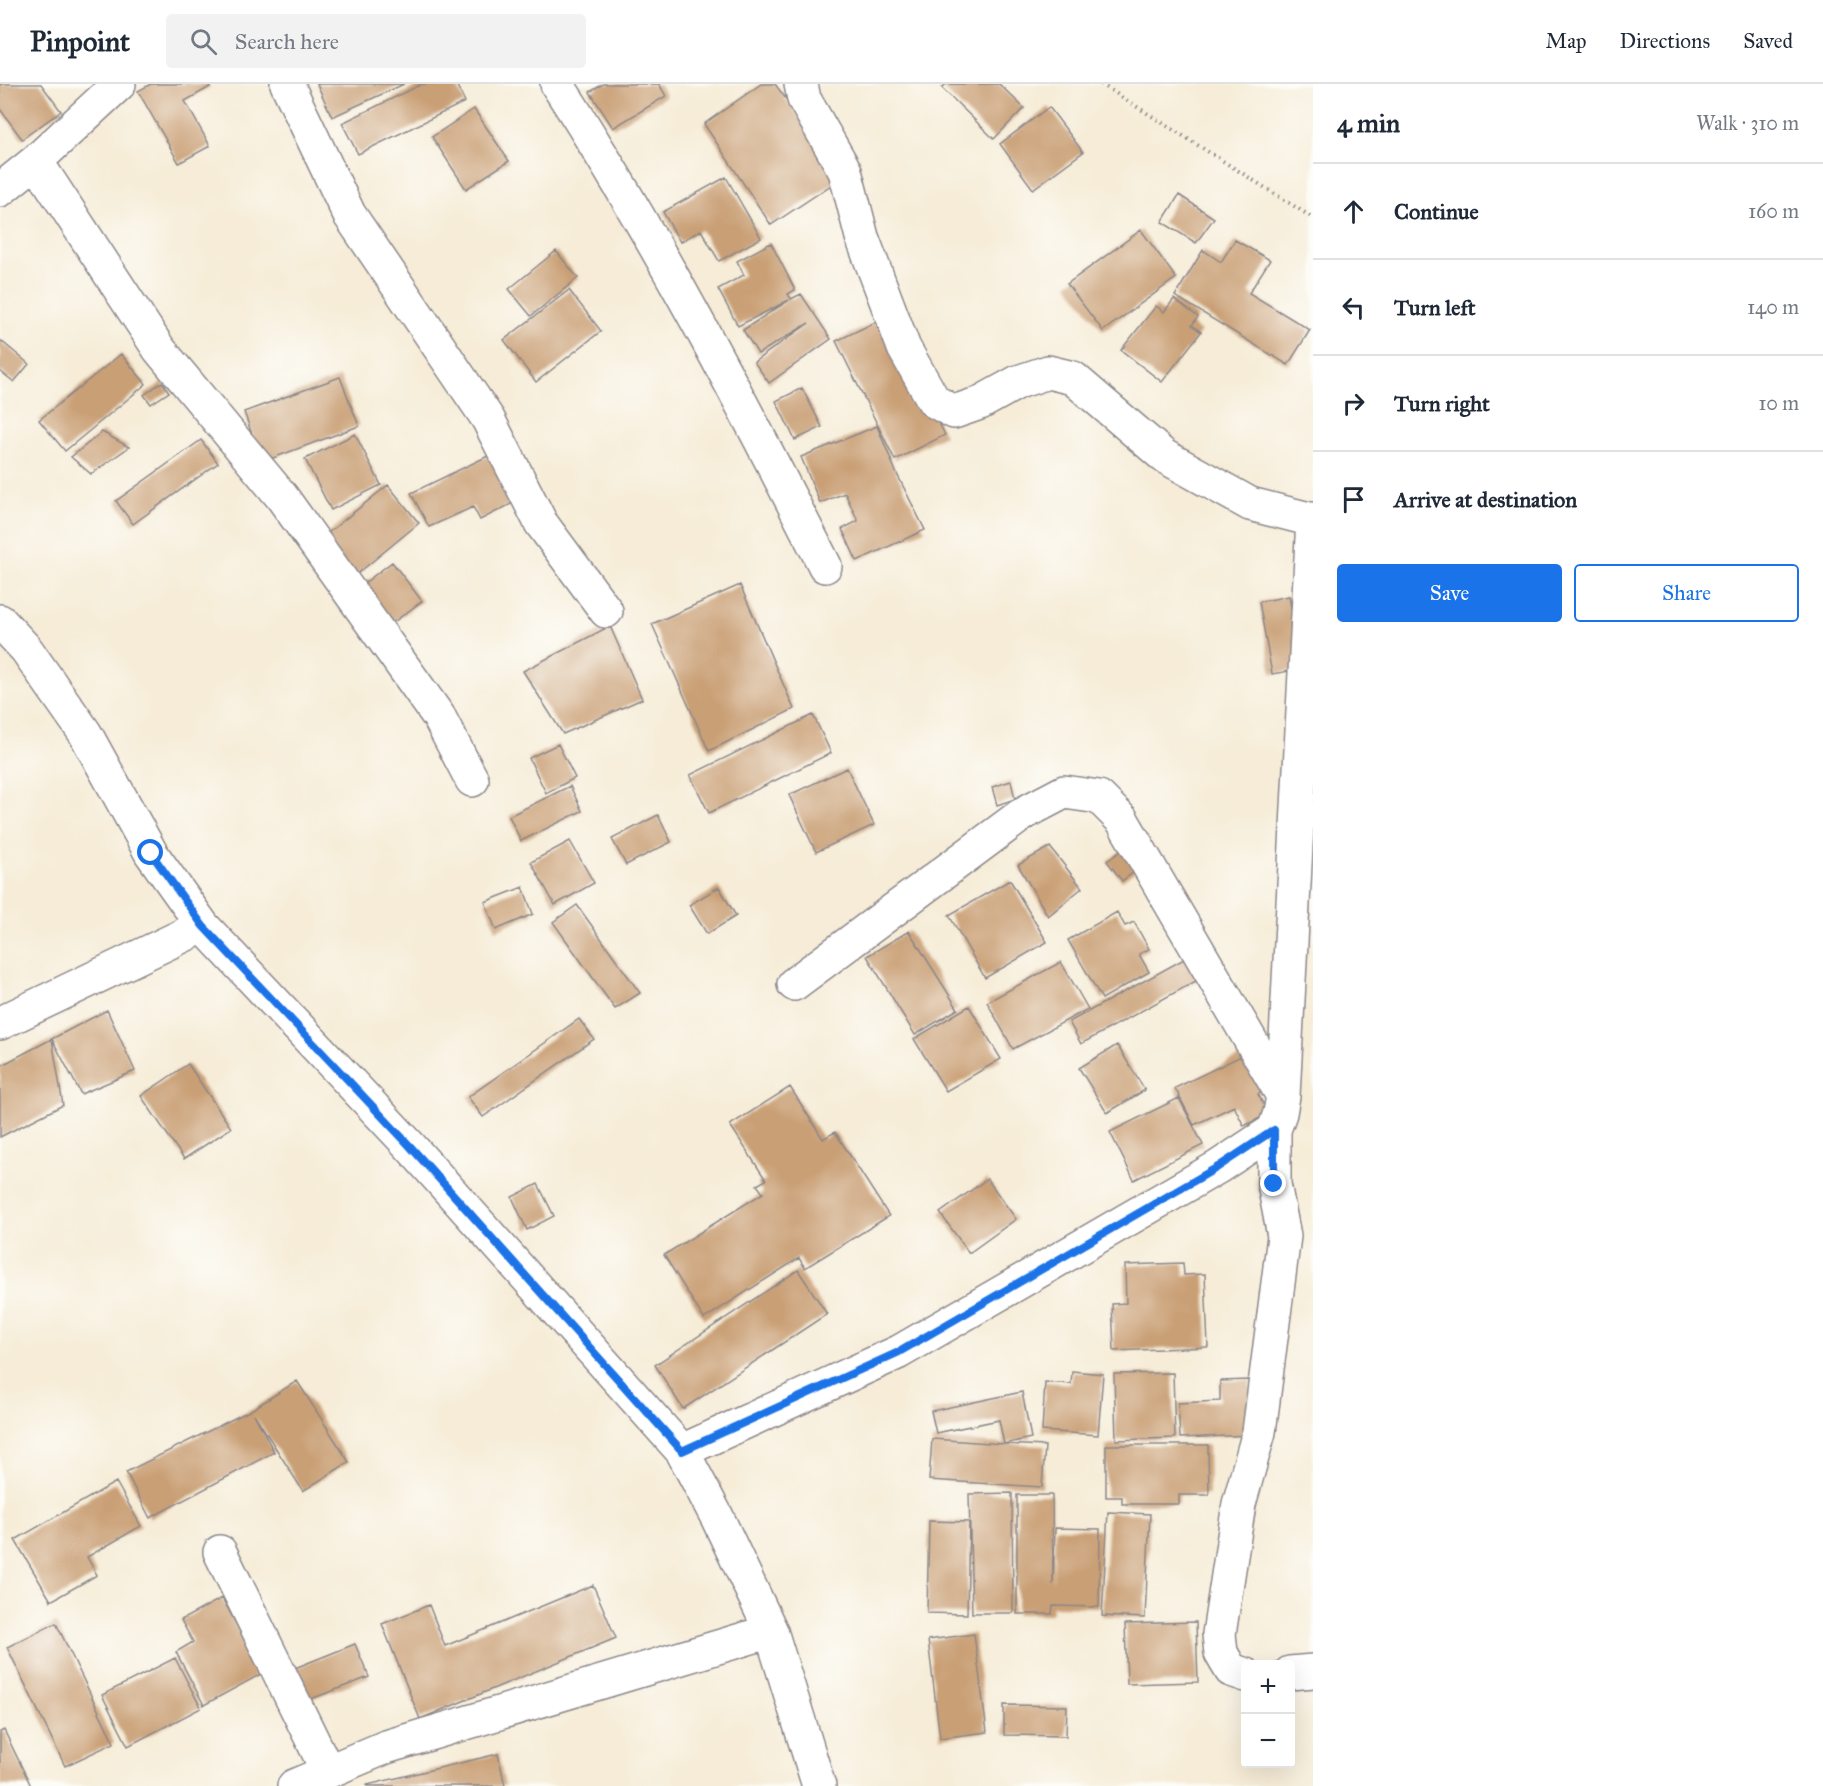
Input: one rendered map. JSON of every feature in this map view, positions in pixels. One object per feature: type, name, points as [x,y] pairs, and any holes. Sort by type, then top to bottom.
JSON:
[{"type":"street","points":[[0,190],[36,161],[119,84]]},
{"type":"street","points":[[287,84],[349,214],[488,419],[541,524],[606,611]]},
{"type":"street","points":[[557,84],[605,159],[734,388],[825,566]]},
{"type":"street","points":[[801,84],[804,99],[844,171],[862,237],[904,348],[934,401],[954,412],[980,403],[1018,382],[1048,372],[1074,378],[1164,456],[1250,504],[1313,520],[1302,923],[1281,1113],[1274,1130],[1274,1184],[1284,1236],[1259,1432],[1239,1504],[1219,1634],[1221,1653],[1231,1670],[1241,1674]]},
{"type":"street","points":[[36,161],[159,349],[282,497],[439,717],[472,780]]},
{"type":"street","points":[[0,621],[26,649],[86,733],[151,853],[203,926],[409,1145],[682,1451],[717,1517],[771,1631],[819,1786]]},
{"type":"street","points":[[794,984],[1024,813],[1064,792],[1099,796],[1122,820],[1283,1096]]},
{"type":"street","points":[[0,1023],[203,926]]},
{"type":"street","points":[[682,1451],[899,1352],[1218,1167],[1274,1130]]},
{"type":"street","points":[[220,1552],[328,1772]]},
{"type":"street","points":[[294,1786],[386,1747],[771,1631]]},
{"type":"street","points":[[1295,1673],[1313,1671]]},
{"type":"path","points":[[1101,84],[1313,218]]},
{"type":"building","points":[[0,84],[41,84],[61,111],[22,139],[0,109]]},
{"type":"building","points":[[151,84],[208,84],[210,87],[185,101],[210,146],[179,163],[138,91]]},
{"type":"building","points":[[317,84],[404,84],[332,117]]},
{"type":"building","points":[[422,84],[456,84],[465,102],[358,154],[342,123]]},
{"type":"building","points":[[603,84],[659,84],[666,96],[613,128],[590,92]]},
{"type":"building","points":[[761,84],[775,84],[843,177],[771,225],[704,124]]},
{"type":"building","points":[[946,84],[999,84],[1024,108],[994,139],[942,88]]},
{"type":"building","points":[[1049,107],[1083,152],[1033,189],[1000,144]]},
{"type":"building","points":[[474,109],[509,161],[466,189],[432,137]]},
{"type":"building","points":[[726,177],[761,238],[719,261],[701,230],[680,242],[663,212]]},
{"type":"building","points":[[1179,195],[1214,218],[1196,243],[1162,222]]},
{"type":"building","points":[[1141,230],[1176,278],[1103,331],[1067,284]]},
{"type":"building","points":[[1235,240],[1270,260],[1249,293],[1310,330],[1288,365],[1175,296],[1203,250],[1221,262]]},
{"type":"building","points":[[771,243],[795,290],[788,294],[791,299],[801,294],[831,339],[769,383],[754,362],[809,323],[758,354],[743,330],[789,300],[738,326],[718,289],[744,275],[737,261]]},
{"type":"building","points":[[556,251],[578,278],[531,316],[509,289]]},
{"type":"building","points":[[569,290],[601,331],[536,382],[504,340]]},
{"type":"building","points":[[1174,299],[1198,317],[1192,325],[1201,332],[1162,382],[1121,350],[1156,306],[1164,312]]},
{"type":"building","points":[[886,317],[945,435],[895,460],[836,341]]},
{"type":"building","points":[[0,340],[29,364],[14,382],[0,371]]},
{"type":"building","points":[[121,354],[146,384],[65,451],[39,420]]},
{"type":"building","points":[[340,377],[359,426],[262,462],[244,412]]},
{"type":"building","points":[[162,382],[169,392],[151,404],[144,395]]},
{"type":"building","points":[[802,388],[822,427],[795,440],[776,401]]},
{"type":"building","points":[[877,426],[896,472],[925,530],[857,561],[842,529],[858,521],[845,493],[820,503],[801,457]]},
{"type":"building","points":[[102,432],[129,447],[91,474],[71,457]]},
{"type":"building","points":[[355,434],[381,485],[331,510],[305,459]]},
{"type":"building","points":[[201,440],[218,463],[133,524],[116,501]]},
{"type":"building","points":[[490,455],[515,502],[480,520],[473,507],[429,527],[411,493]]},
{"type":"building","points":[[388,485],[419,523],[351,579],[319,540]]},
{"type":"building","points":[[392,562],[422,601],[383,630],[354,591]]},
{"type":"building","points":[[740,585],[794,709],[709,751],[652,624]]},
{"type":"building","points":[[1289,596],[1302,669],[1272,674],[1259,602]]},
{"type":"building","points":[[610,626],[642,699],[563,734],[523,671]]},
{"type":"building","points":[[813,715],[831,753],[709,813],[690,775]]},
{"type":"building","points":[[558,744],[575,778],[546,793],[529,758]]},
{"type":"building","points":[[847,768],[874,825],[816,852],[789,795]]},
{"type":"building","points":[[1011,781],[1015,799],[997,805],[992,787]]},
{"type":"building","points":[[570,786],[582,811],[521,841],[509,816]]},
{"type":"building","points":[[658,815],[671,842],[626,865],[612,839]]},
{"type":"building","points":[[570,841],[594,883],[555,905],[531,862]]},
{"type":"building","points":[[1050,847],[1082,888],[1048,916],[1018,865]]},
{"type":"building","points":[[1125,848],[1139,868],[1122,881],[1107,861]]},
{"type":"building","points":[[1010,880],[1047,942],[985,978],[949,915]]},
{"type":"building","points":[[523,887],[533,914],[496,930],[485,902]]},
{"type":"building","points":[[719,887],[736,916],[707,934],[689,905]]},
{"type":"building","points":[[577,905],[640,993],[615,1009],[553,922]]},
{"type":"building","points":[[1117,912],[1125,926],[1134,922],[1149,949],[1139,954],[1149,972],[1102,999],[1068,940]]},
{"type":"building","points":[[909,931],[958,1009],[915,1035],[867,956]]},
{"type":"building","points":[[1195,953],[1207,975],[1081,1044],[1069,1022]]},
{"type":"building","points":[[1061,962],[1088,1009],[1013,1049],[987,1002]]},
{"type":"building","points":[[969,1006],[1001,1059],[946,1091],[914,1039]]},
{"type":"building","points":[[107,1010],[135,1071],[81,1094],[52,1039],[63,1105],[0,1137],[0,1066]]},
{"type":"building","points":[[579,1019],[594,1039],[483,1117],[468,1097]]},
{"type":"building","points":[[1117,1045],[1145,1090],[1107,1113],[1079,1068]]},
{"type":"building","points":[[1245,1054],[1263,1091],[1258,1094],[1268,1114],[1244,1126],[1234,1106],[1194,1125],[1175,1088]]},
{"type":"building","points":[[188,1064],[231,1128],[184,1159],[141,1096]]},
{"type":"building","points":[[790,1087],[823,1139],[835,1132],[889,1216],[805,1268],[799,1258],[704,1319],[664,1255],[763,1193],[757,1185],[766,1180],[730,1125]]},
{"type":"building","points":[[1179,1098],[1203,1145],[1134,1180],[1110,1132]]},
{"type":"building","points":[[987,1179],[1016,1219],[969,1253],[940,1213]]},
{"type":"building","points":[[538,1184],[554,1216],[527,1230],[512,1197]]},
{"type":"building","points":[[1183,1263],[1184,1275],[1205,1274],[1208,1347],[1114,1351],[1112,1304],[1126,1303],[1125,1265]]},
{"type":"building","points":[[798,1270],[827,1314],[683,1409],[655,1365]]},
{"type":"building","points":[[1072,1371],[1103,1374],[1098,1435],[1042,1431],[1045,1382],[1071,1384]]},
{"type":"building","points":[[1173,1373],[1175,1438],[1116,1440],[1114,1374]]},
{"type":"building","points":[[1250,1380],[1252,1435],[1180,1438],[1178,1403],[1220,1401],[1220,1381]]},
{"type":"building","points":[[297,1381],[349,1462],[303,1491],[254,1414],[274,1452],[150,1518],[126,1472],[251,1410]]},
{"type":"building","points":[[1022,1392],[1031,1438],[1004,1444],[999,1420],[936,1433],[931,1411]]},
{"type":"building","points":[[932,1439],[1045,1446],[1042,1487],[929,1480]]},
{"type":"building","points":[[1106,1445],[1208,1445],[1209,1495],[1179,1495],[1179,1504],[1122,1504],[1122,1497],[1106,1497]]},
{"type":"building","points":[[116,1482],[141,1526],[87,1557],[97,1575],[51,1601],[15,1540]]},
{"type":"building","points":[[1012,1493],[1013,1613],[972,1613],[969,1494]]},
{"type":"building","points":[[1017,1495],[1052,1495],[1053,1585],[1055,1528],[1100,1529],[1099,1607],[1053,1606],[1052,1614],[1017,1614]]},
{"type":"building","points":[[1108,1512],[1150,1514],[1145,1618],[1102,1616]]},
{"type":"building","points":[[929,1521],[969,1522],[967,1614],[927,1613]]},
{"type":"building","points":[[593,1585],[616,1638],[420,1719],[382,1624],[429,1605],[445,1646]]},
{"type":"building","points":[[222,1598],[263,1673],[204,1705],[176,1652],[193,1642],[181,1620]]},
{"type":"building","points":[[1196,1622],[1198,1682],[1127,1684],[1125,1624]]},
{"type":"building","points":[[56,1623],[114,1743],[65,1766],[7,1647]]},
{"type":"building","points":[[974,1634],[987,1732],[940,1738],[928,1640]]},
{"type":"building","points":[[355,1644],[369,1677],[303,1702],[290,1670]]},
{"type":"building","points":[[175,1658],[201,1708],[128,1746],[102,1695]]},
{"type":"building","points":[[1004,1705],[1067,1706],[1066,1736],[1004,1735]]},
{"type":"building","points":[[4,1730],[31,1786],[0,1786],[0,1732]]},
{"type":"building","points":[[498,1754],[505,1786],[367,1786],[367,1785]]},
{"type":"route","points":[[151,853],[203,926],[409,1145],[682,1451],[899,1352],[1218,1167],[1274,1130],[1274,1184]]}]
